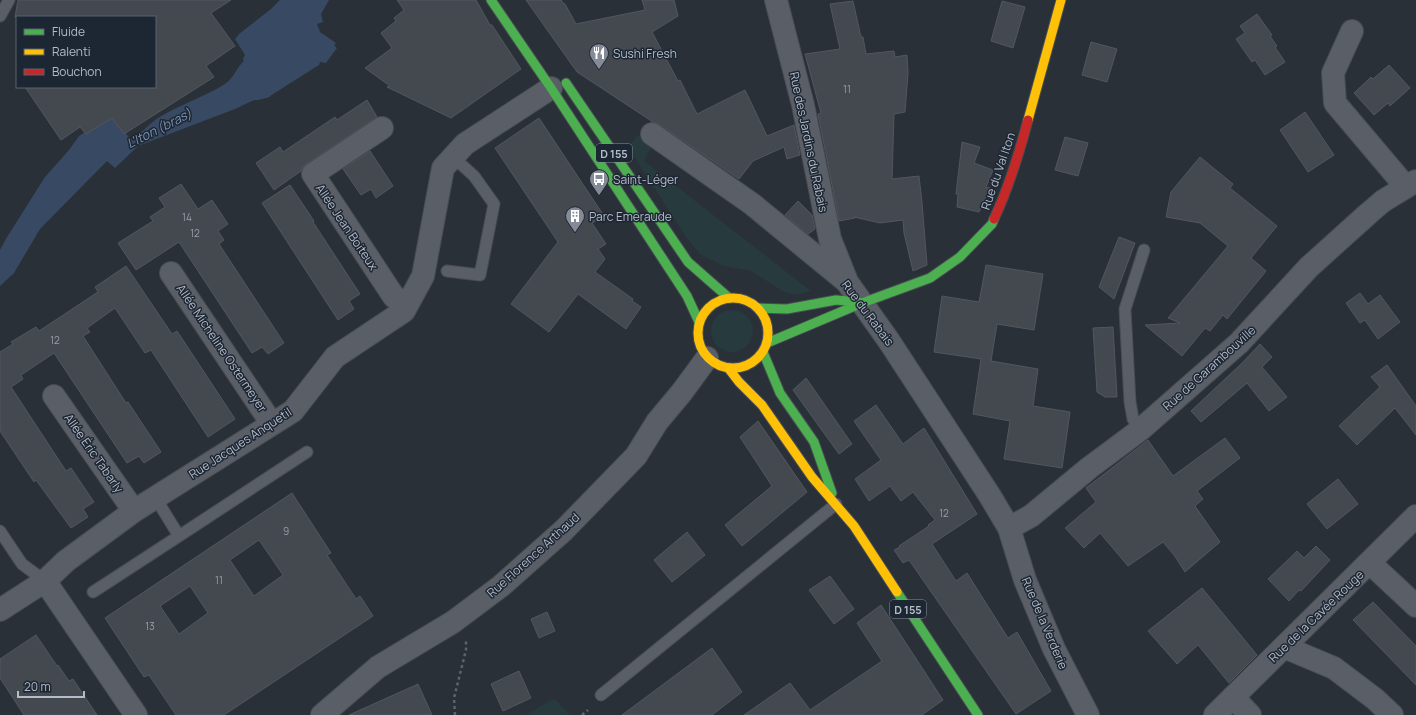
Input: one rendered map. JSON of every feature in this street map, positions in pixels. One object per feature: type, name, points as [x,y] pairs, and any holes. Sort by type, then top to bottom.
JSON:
[{"type":"main road","name":"D 155","points":[[491,0],[556,82],[688,262],[729,298]]},
{"type":"main road","name":"Rue du Val Iton","points":[[767,343],[862,303],[930,278],[960,257],[992,224],[1004,198],[1015,167],[1061,0]]},
{"type":"main road","name":"D 155","points":[[556,82],[687,296],[699,322]]},
{"type":"main road","points":[[729,298],[744,299],[758,308],[765,318],[768,330],[767,343],[763,352],[754,362],[742,368],[729,369],[717,366],[707,358],[700,348],[697,335],[699,322],[705,310],[716,302],[729,298]]},
{"type":"main road","name":"Rue du Val Iton","points":[[758,308],[787,309],[836,300],[862,303]]},
{"type":"main road","name":"D 155","points":[[763,352],[780,393],[814,442],[836,504]]},
{"type":"main road","name":"D 155","points":[[729,369],[739,382],[762,405],[812,478],[854,526],[978,715]]},
{"type":"street","name":"Rue des Jardins du Rabais","points":[[776,0],[803,105],[830,239],[838,264],[847,282]]},
{"type":"street","points":[[1352,31],[1333,73],[1335,103],[1411,184]]},
{"type":"street","name":"Rue Jacques Anquetil","points":[[0,610],[45,581],[66,560],[134,511],[293,411],[335,357],[404,311],[423,276],[443,168],[465,144],[556,82]]},
{"type":"street","name":"Allée Jean Boiteux","points":[[382,128],[312,174],[394,297],[408,303]]},
{"type":"street","name":"Rue du Rabais","points":[[652,134],[752,204],[847,282],[898,354],[1009,528]]},
{"type":"street","name":"Rue de Garambouville","points":[[1009,528],[1031,516],[1089,468],[1140,430],[1239,343],[1309,267],[1383,201],[1411,184]]},
{"type":"street","name":"Allée Micheline Ostermeyer","points":[[171,272],[272,424]]},
{"type":"street","name":"Rue Florence Arthaud","points":[[322,715],[378,667],[453,622],[501,586],[564,530],[632,461],[657,422],[707,358]]},
{"type":"street","name":"Allée Éric Tabarly","points":[[54,396],[134,511]]},
{"type":"street","name":"Rue de la Cavée Rouge","points":[[1215,715],[1416,516]]},
{"type":"street","name":"Rue de la Verderie","points":[[1009,528],[1025,580],[1054,649],[1088,715]]},
{"type":"street","points":[[1370,563],[1416,606]]},
{"type":"street","points":[[45,581],[136,715]]},
{"type":"street","points":[[1284,647],[1334,668],[1392,715]]},
{"type":"street","points":[[1234,697],[1250,715]]},
{"type":"lane","points":[[0,16],[10,0]]},
{"type":"lane","points":[[447,271],[480,275],[494,204],[474,176],[453,157]]},
{"type":"lane","points":[[1140,430],[1134,419],[1130,402],[1125,309],[1144,250]]},
{"type":"lane","points":[[93,592],[307,452]]},
{"type":"lane","points":[[155,497],[179,536]]},
{"type":"lane","points":[[602,695],[836,504]]},
{"type":"lane","points":[[0,531],[22,564],[45,581]]},
{"type":"path","points":[[453,622],[466,633],[466,650],[454,698],[455,715]]},
{"type":"path","points":[[582,715],[588,710]]},
{"type":"green space","points":[[638,135],[652,145],[644,161],[811,291],[796,295],[784,292],[751,271],[724,266],[700,254],[686,237],[628,147]]},
{"type":"green space","points":[[732,310],[747,316],[753,331],[747,346],[732,352],[717,346],[711,331],[717,316]]},
{"type":"green space","points":[[554,699],[570,715],[525,715]]},
{"type":"water","name":"L'Iton (bras)","points":[[280,0],[329,0],[321,14],[323,22],[317,24],[320,32],[336,43],[334,45],[337,48],[326,63],[320,62],[319,65],[270,97],[254,100],[235,109],[138,146],[115,168],[107,161],[40,229],[14,273],[0,286],[0,250],[45,177],[69,150],[79,136],[112,118],[131,139],[158,118],[225,84],[244,61],[243,59],[245,55],[235,39]]},
{"type":"building","points":[[18,0],[231,0],[211,13],[235,46],[206,66],[214,77],[124,134],[112,118],[86,134],[80,127],[61,140],[26,88],[156,88],[156,16],[15,17]]},
{"type":"building","points":[[397,0],[476,0],[490,25],[492,25],[521,69],[451,118],[387,87],[390,86],[365,68],[392,48],[381,33],[396,21],[394,18],[404,10]]},
{"type":"building","points":[[526,0],[561,0],[565,4],[576,24],[645,10],[642,0],[674,0],[678,16],[652,32],[678,81],[680,80],[697,114],[745,90],[767,136],[794,125],[800,155],[787,159],[784,147],[753,161],[739,179],[659,124],[653,122],[577,72]]},
{"type":"building","points":[[853,1],[866,54],[894,51],[895,57],[907,55],[908,73],[905,112],[894,114],[892,179],[919,176],[927,265],[913,271],[904,233],[903,220],[880,223],[854,217],[855,218],[839,221],[818,114],[821,113],[805,54],[840,49],[830,4]]},
{"type":"building","points":[[1002,1],[1025,7],[1013,48],[991,41]]},
{"type":"building","points":[[1257,14],[1272,35],[1270,36],[1277,46],[1275,47],[1285,62],[1265,75],[1255,60],[1252,62],[1236,39],[1245,33],[1240,26]]},
{"type":"building","points":[[1091,42],[1117,49],[1107,82],[1082,75]]},
{"type":"building","points":[[1389,65],[1410,88],[1390,106],[1388,103],[1374,115],[1354,93],[1371,77],[1373,79]]},
{"type":"building","points":[[367,100],[377,117],[306,164],[301,171],[274,190],[256,163],[280,147],[283,152],[335,117],[337,120]]},
{"type":"building","points":[[1305,112],[1334,155],[1308,172],[1280,130]]},
{"type":"building","name":"Parc Emeraude","points":[[539,118],[604,216],[592,223],[606,244],[598,249],[605,259],[595,272],[633,299],[632,301],[641,307],[626,329],[578,294],[549,332],[511,304],[558,242],[495,148]]},
{"type":"building","points":[[1065,137],[1088,143],[1078,176],[1055,170]]},
{"type":"building","points":[[962,142],[980,147],[974,163],[993,170],[986,187],[990,188],[979,212],[957,207],[958,194],[956,194]]},
{"type":"building","points":[[370,151],[393,186],[376,198],[371,189],[361,195],[343,169]]},
{"type":"building","points":[[1200,157],[1233,184],[1230,188],[1277,226],[1251,258],[1266,271],[1227,319],[1223,315],[1210,331],[1205,328],[1182,356],[1145,325],[1180,323],[1168,318],[1228,246],[1200,223],[1166,217],[1171,192]]},
{"type":"building","points":[[181,184],[198,209],[212,200],[228,224],[218,231],[224,240],[219,244],[284,343],[268,354],[262,347],[252,353],[179,242],[136,270],[118,243],[153,221],[150,217],[165,207],[159,198]]},
{"type":"building","points":[[290,185],[360,294],[349,301],[354,309],[338,320],[262,203]]},
{"type":"building","points":[[798,201],[812,215],[815,229],[808,234],[785,215]]},
{"type":"building","points":[[1119,237],[1135,243],[1114,299],[1099,287]]},
{"type":"building","points":[[986,265],[1043,274],[1034,330],[997,324],[991,361],[1038,369],[1033,406],[1070,412],[1062,468],[1004,459],[1010,421],[973,414],[981,359],[934,352],[942,296],[979,302]]},
{"type":"building","points":[[126,266],[172,334],[177,331],[235,419],[208,437],[151,350],[145,353],[115,308],[87,328],[90,332],[83,336],[126,403],[128,402],[161,452],[144,463],[139,456],[127,463],[54,353],[21,375],[23,379],[11,387],[66,471],[71,468],[94,502],[83,509],[88,517],[71,528],[36,480],[34,482],[0,431],[0,352],[13,344],[11,342],[36,327],[39,331],[98,292],[95,287]]},
{"type":"building","points":[[1360,293],[1368,304],[1380,295],[1400,322],[1378,339],[1365,320],[1360,323],[1346,303]]},
{"type":"building","points":[[1113,327],[1117,397],[1105,397],[1097,392],[1093,328]]},
{"type":"building","points":[[1260,344],[1272,357],[1262,367],[1287,397],[1269,411],[1247,383],[1201,422],[1191,411]]},
{"type":"building","points":[[1387,365],[1416,406],[1416,435],[1395,408],[1357,445],[1339,426],[1380,387],[1371,377]]},
{"type":"building","points":[[806,378],[852,444],[839,454],[793,390]]},
{"type":"building","points":[[876,405],[903,444],[924,428],[977,514],[932,544],[956,581],[967,573],[1008,638],[1017,632],[1051,691],[1016,714],[909,560],[903,563],[894,550],[929,526],[928,525],[935,520],[913,492],[901,501],[890,486],[869,501],[855,479],[881,460],[854,421]]},
{"type":"building","points":[[758,421],[807,492],[742,546],[725,525],[772,486],[740,437]]},
{"type":"building","points":[[1225,438],[1240,458],[1197,491],[1203,499],[1195,506],[1220,542],[1185,572],[1163,542],[1128,566],[1100,533],[1084,548],[1065,528],[1096,502],[1086,488],[1148,440],[1173,476]]},
{"type":"building","points":[[1338,479],[1358,504],[1327,529],[1307,504]]},
{"type":"building","points":[[292,493],[331,553],[327,555],[356,599],[360,596],[373,616],[224,715],[176,715],[149,675],[144,677],[105,618]],"holes":[[[259,540],[283,575],[254,596],[230,560]],[[190,586],[208,613],[179,634],[160,606]]]},
{"type":"building","points":[[687,532],[705,555],[672,582],[654,560]]},
{"type":"building","points":[[1316,546],[1330,560],[1301,591],[1299,590],[1289,601],[1268,579],[1297,551],[1304,558]]},
{"type":"building","points":[[830,576],[854,609],[834,624],[809,590]]},
{"type":"building","points":[[1202,588],[1257,655],[1229,683],[1198,645],[1177,664],[1148,631]]},
{"type":"building","points":[[1373,602],[1416,646],[1416,685],[1353,620]]},
{"type":"building","points":[[881,605],[943,700],[922,715],[744,715],[790,683],[810,710],[882,661],[857,623]]},
{"type":"building","points":[[547,612],[555,631],[539,638],[531,619]]},
{"type":"building","points":[[36,635],[69,681],[73,679],[97,715],[24,715],[0,678],[0,659]]},
{"type":"building","points":[[712,648],[742,692],[712,715],[622,715]]},
{"type":"building","points":[[519,671],[531,698],[503,711],[491,684]]},
{"type":"building","points":[[418,684],[432,715],[349,715]]},
{"type":"traffic: fast","points":[[491,0],[551,88],[687,296],[699,322]]},
{"type":"traffic: fast","points":[[566,83],[688,262],[729,298]]},
{"type":"traffic: fast","points":[[767,343],[862,303],[930,278],[960,257],[992,224],[994,219]]},
{"type":"traffic: fast","points":[[758,308],[787,309],[836,300],[859,302]]},
{"type":"traffic: fast","points":[[763,352],[780,393],[814,442],[832,493]]},
{"type":"traffic: fast","points":[[897,592],[978,715]]},
{"type":"traffic: slow","points":[[1028,120],[1061,0]]},
{"type":"traffic: slow","points":[[726,298],[740,298],[753,304],[762,313],[766,319],[768,333],[766,347],[758,358],[747,366],[740,368],[726,368],[719,366],[708,358],[700,347],[698,340],[698,326],[700,319],[708,308],[719,300],[726,298]]},
{"type":"traffic: slow","points":[[729,369],[739,382],[762,405],[812,477],[854,526],[897,592]]},
{"type":"traffic: jam","points":[[994,219],[1013,170],[1028,120]]},
{"type":"place","name":"Sushi Fresh","points":[[599,70]]},
{"type":"place","name":"Saint-Léger","points":[[599,196]]},
{"type":"place","name":"Parc Emeraude","points":[[575,233]]}]
